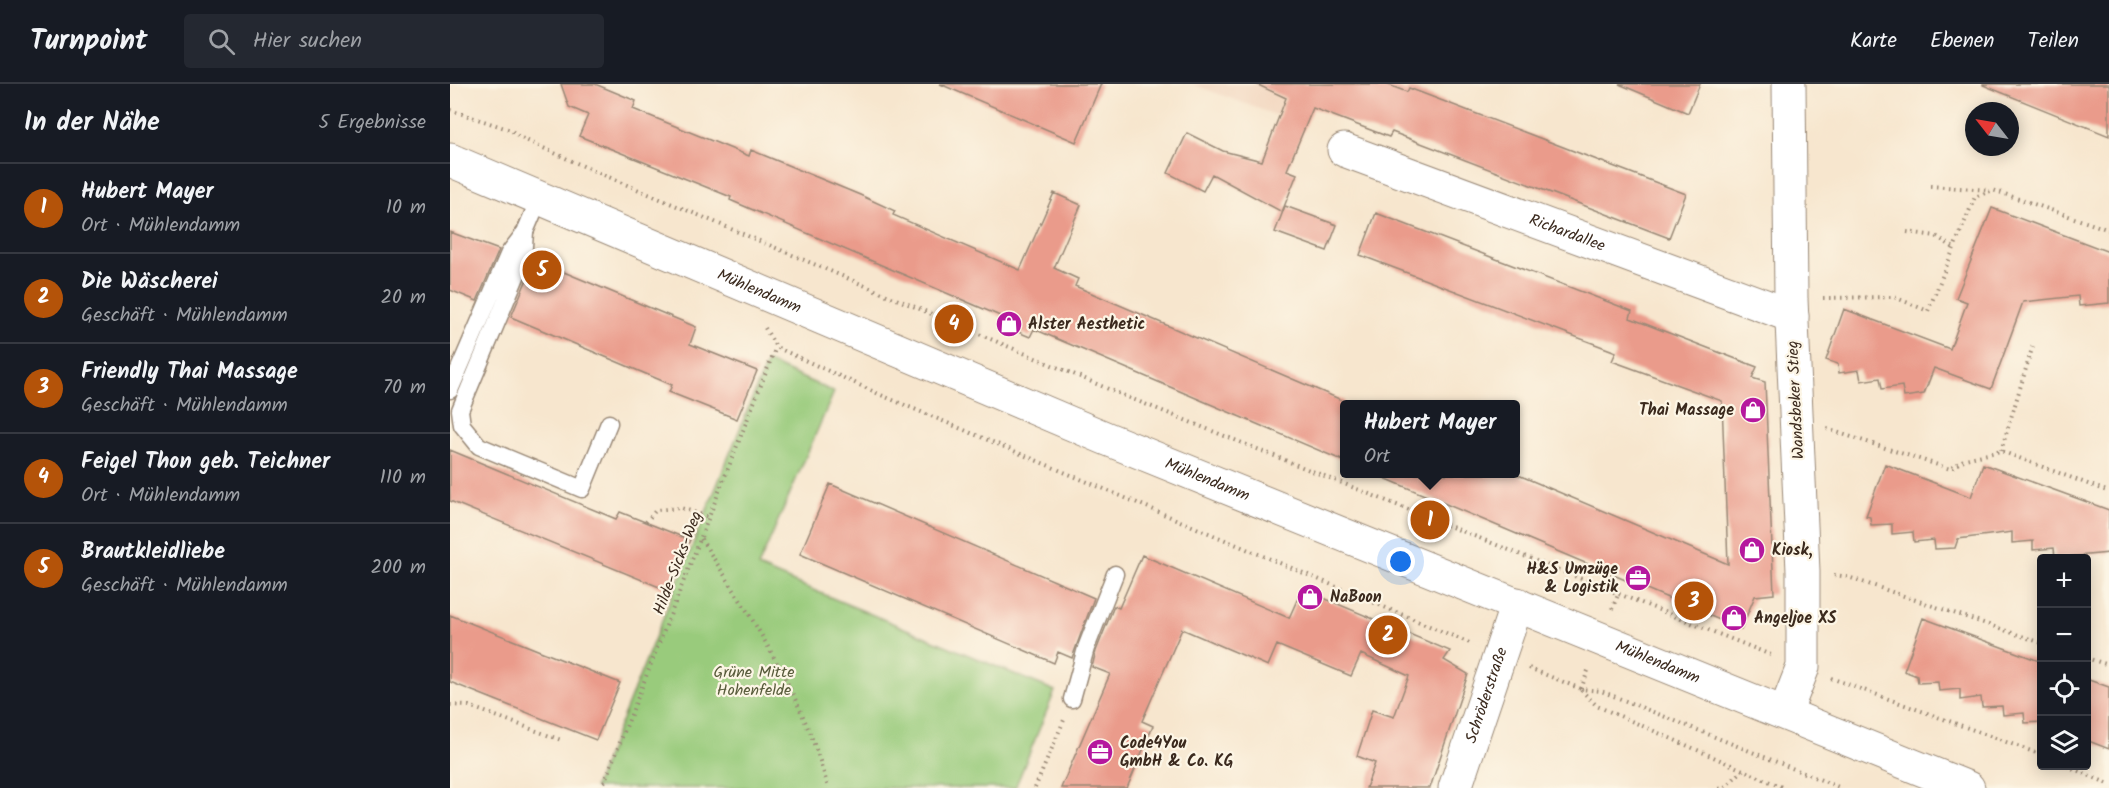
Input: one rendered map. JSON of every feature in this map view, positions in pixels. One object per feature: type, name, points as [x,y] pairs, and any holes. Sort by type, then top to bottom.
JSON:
[{"type":"main road","name":"Wandsbeker Stieg","points":[[1785,713],[1803,667],[1803,571],[1798,419],[1791,307],[1789,84]]},
{"type":"main road","name":"Richardallee","points":[[1344,150],[1791,307]]},
{"type":"main road","name":"Mühlendamm","points":[[450,160],[1105,438],[1968,788]]},
{"type":"main road","name":"Schröderstraße","points":[[1455,788],[1516,604]]},
{"type":"lane","points":[[450,390],[509,253],[525,232],[539,199]]},
{"type":"lane","points":[[525,232],[523,260],[460,410],[462,425],[479,446],[582,489],[609,423]]},
{"type":"lane","points":[[1072,699],[1086,648],[1115,574]]},
{"type":"path","points":[[450,110],[511,130],[519,137],[592,170],[1117,393],[1617,595],[1803,667],[2037,753]]},
{"type":"path","points":[[1930,186],[1993,190],[2109,230]]},
{"type":"path","points":[[1791,307],[1894,297],[1928,311],[1975,197],[1993,190]]},
{"type":"path","points":[[1907,232],[1936,236],[1954,248]]},
{"type":"path","points":[[764,326],[776,347],[881,395],[1146,504],[1499,656],[1581,689],[1601,691],[1841,788]]},
{"type":"path","points":[[2001,451],[2034,342]]},
{"type":"path","name":"Hilde-Sicks-Weg","points":[[602,788],[776,347]]},
{"type":"path","points":[[1798,419],[1950,469],[1965,459],[2001,451],[2109,492]]},
{"type":"path","points":[[646,522],[656,510],[671,507],[709,517]]},
{"type":"path","points":[[701,538],[738,596],[796,700],[817,748],[828,788]]},
{"type":"path","points":[[1803,571],[1848,577],[2037,641]]},
{"type":"path","points":[[1612,610],[1617,595]]},
{"type":"path","points":[[2091,660],[2109,665]]},
{"type":"path","points":[[1581,689],[1589,667]]},
{"type":"path","points":[[1581,689],[1597,706],[1784,788]]},
{"type":"path","points":[[1035,788],[1072,699]]},
{"type":"path","points":[[450,705],[469,706],[561,740]]},
{"type":"path","points":[[1719,788],[1725,787],[1743,770]]},
{"type":"path","points":[[2078,770],[2109,784]]},
{"type":"shaded area","points":[[1192,84],[1301,84],[1289,120]]},
{"type":"green space","name":"Grüne Mitte Hohenfelde","points":[[767,362],[834,392],[758,567],[1055,691],[1015,788],[594,788]]},
{"type":"building","points":[[561,84],[595,84],[636,101],[633,109],[749,156],[751,150],[860,195],[895,211],[893,215],[1020,270],[1054,193],[1081,205],[1054,268],[1078,279],[1075,286],[1342,400],[1340,459],[1034,329],[1030,337],[1004,326],[1007,319],[730,200],[731,197],[579,136],[588,115],[569,107]]},
{"type":"building","points":[[940,84],[1101,84],[1076,142]]},
{"type":"building","points":[[1256,84],[1386,84],[1407,92],[1409,88],[1686,194],[1669,238],[1392,132],[1389,137],[1313,108],[1287,170],[1297,174],[1282,212],[1212,174],[1203,191],[1168,173],[1187,133],[1223,151],[1262,161],[1286,98]]},
{"type":"building","points":[[1619,84],[1700,84],[1688,113]]},
{"type":"building","points":[[1983,84],[2109,84],[2109,136],[1983,85]]},
{"type":"building","points":[[1285,206],[1337,225],[1327,251],[1275,232]]},
{"type":"building","points":[[1992,208],[2109,252],[2109,303],[2079,306],[2078,296],[2023,302],[1991,389],[1934,368],[1924,394],[1904,397],[1902,386],[1882,389],[1880,378],[1861,381],[1859,370],[1839,373],[1838,364],[1826,360],[1844,309],[1950,349],[1967,302],[1956,298]]},
{"type":"building","points":[[1376,213],[1632,311],[1630,318],[1757,367],[1752,378],[1765,382],[1774,594],[1755,596],[1741,629],[1384,478],[1520,478],[1520,476],[1728,564],[1722,401],[1612,361],[1616,352],[1360,255]]},
{"type":"building","points":[[450,232],[499,250],[477,301],[450,290]]},
{"type":"building","points":[[535,260],[696,327],[690,344],[757,371],[737,419],[669,392],[672,385],[511,317]]},
{"type":"building","points":[[450,450],[616,519],[620,512],[690,540],[669,591],[450,501]]},
{"type":"building","points":[[1885,464],[1971,497],[1983,464],[2109,510],[2109,553],[2055,554],[2054,548],[2033,550],[2033,541],[2012,543],[2012,532],[1958,539],[1955,548],[1935,549],[1934,540],[1914,542],[1913,532],[1892,534],[1892,524],[1871,525],[1870,517],[1866,516]]},
{"type":"building","points":[[830,484],[1094,598],[1072,658],[1058,652],[1054,663],[800,554]]},
{"type":"building","points":[[1142,555],[1289,618],[1302,589],[1450,651],[1444,660],[1468,674],[1430,788],[1366,788],[1375,763],[1357,756],[1372,710],[1394,717],[1409,676],[1361,654],[1351,676],[1277,645],[1268,666],[1182,629],[1142,721],[1153,726],[1127,788],[1061,788],[1110,674],[1092,667],[1096,651],[1114,606],[1119,608]]},
{"type":"building","points":[[450,615],[620,683],[596,740],[450,682]]},
{"type":"building","points":[[1923,618],[2037,660],[2037,722],[2025,723],[2024,713],[2003,715],[2002,706],[1982,707],[1981,697],[1960,700],[1960,689],[1939,691],[1938,682],[1918,683],[1917,676],[1904,671]]},
{"type":"building","points":[[2091,681],[2109,687],[2109,749],[2091,742]]},
{"type":"place","name":"Brautkleidliebe","points":[[542,270]]},
{"type":"place","name":"Feigel Thon geb. Teichner","points":[[954,324]]},
{"type":"place","name":"Alster Aesthetic","points":[[1009,324]]},
{"type":"place","name":"Thai Massage","points":[[1753,410]]},
{"type":"place","name":"Hubert Mayer","points":[[1430,520]]},
{"type":"place","name":"Kiosk,","points":[[1752,550]]},
{"type":"place","name":"H&S Umzüge & Logistik","points":[[1638,578]]},
{"type":"place","name":"NaBoon","points":[[1310,597]]},
{"type":"place","name":"Friendly Thai Massage","points":[[1694,601]]},
{"type":"place","name":"Angeljoe XS","points":[[1734,618]]},
{"type":"place","name":"Die Wäscherei","points":[[1388,635]]},
{"type":"place","name":"Code4You GmbH & Co. KG","points":[[1100,752]]}]
